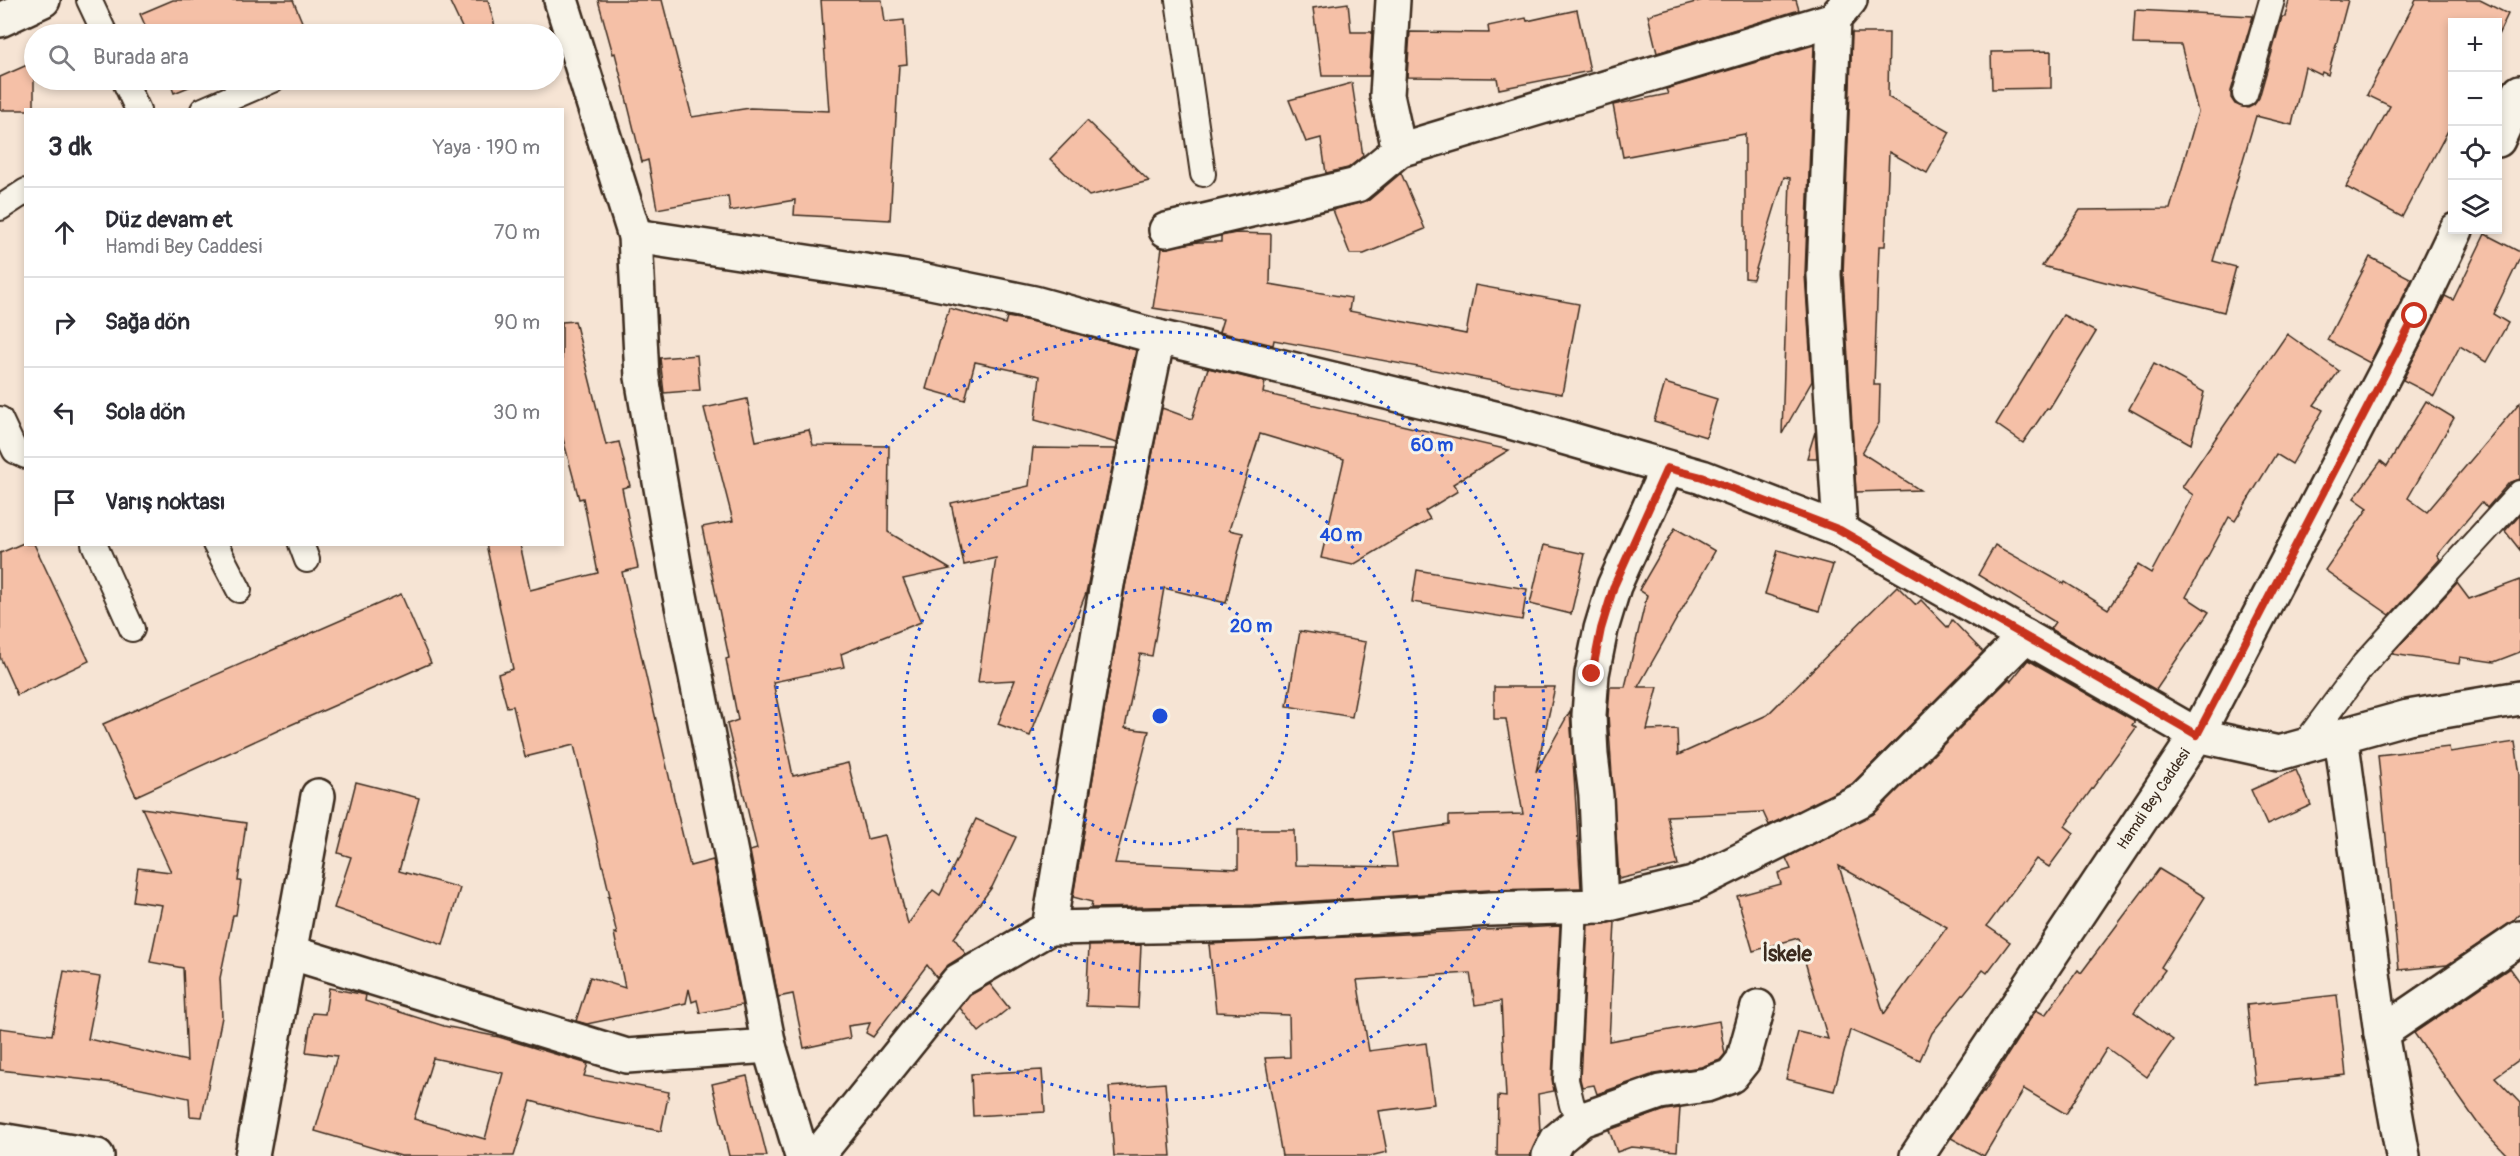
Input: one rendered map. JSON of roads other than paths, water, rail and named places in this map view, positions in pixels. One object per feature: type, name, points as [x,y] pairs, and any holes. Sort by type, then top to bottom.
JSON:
[{"type":"street","points":[[0,20],[44,0]]},
{"type":"street","points":[[561,0],[635,236],[642,377],[676,575],[769,1046],[802,1156]]},
{"type":"street","points":[[1393,0],[1387,95],[1398,150]]},
{"type":"street","points":[[1166,230],[1357,185],[1398,150],[1842,9],[1824,275],[1840,530]]},
{"type":"street","points":[[2502,131],[2520,92]]},
{"type":"street","name":"Hamdi Bey Caddesi","points":[[1917,1156],[2197,735],[2415,316],[2454,234]]},
{"type":"street","points":[[635,236],[911,278],[1034,303],[1158,337],[1507,421],[1702,477],[1840,530],[2197,735],[2279,753],[2408,717],[2520,698]]},
{"type":"street","points":[[1049,928],[1107,584],[1158,337]]},
{"type":"street","points":[[1588,906],[1596,796],[1589,715],[1592,674],[1601,629],[1614,586],[1667,468]]},
{"type":"street","points":[[817,1156],[958,981],[1049,928],[1254,924],[1490,909],[1588,906],[1693,884],[1863,799],[2025,636]]},
{"type":"street","points":[[2342,736],[2382,1033],[2403,1156]]},
{"type":"street","points":[[252,1156],[318,796]]},
{"type":"street","points":[[2382,1033],[2520,938]]},
{"type":"street","points":[[289,952],[627,1056],[769,1046]]},
{"type":"street","points":[[1549,1156],[1557,1140],[1581,1120],[1660,1092],[1706,1085],[1731,1076],[1743,1061],[1758,1007]]},
{"type":"street","points":[[0,1140],[97,1156]]},
{"type":"lane","points":[[89,0],[100,24]]},
{"type":"lane","points":[[1178,0],[1203,174]]},
{"type":"lane","points":[[2245,94],[2272,0]]},
{"type":"lane","points":[[129,90],[137,108]]},
{"type":"lane","points":[[208,108],[249,90]]},
{"type":"lane","points":[[0,208],[24,192]]},
{"type":"lane","points":[[0,419],[15,451],[24,455]]},
{"type":"lane","points":[[2303,746],[2364,664],[2520,493]]},
{"type":"lane","points":[[95,546],[132,628]]},
{"type":"lane","points":[[216,546],[239,590]]},
{"type":"lane","points":[[1581,1120],[1572,1105],[1566,1080],[1588,906]]},
{"type":"district","name":"İskele","points":[[1787,954]]}]
